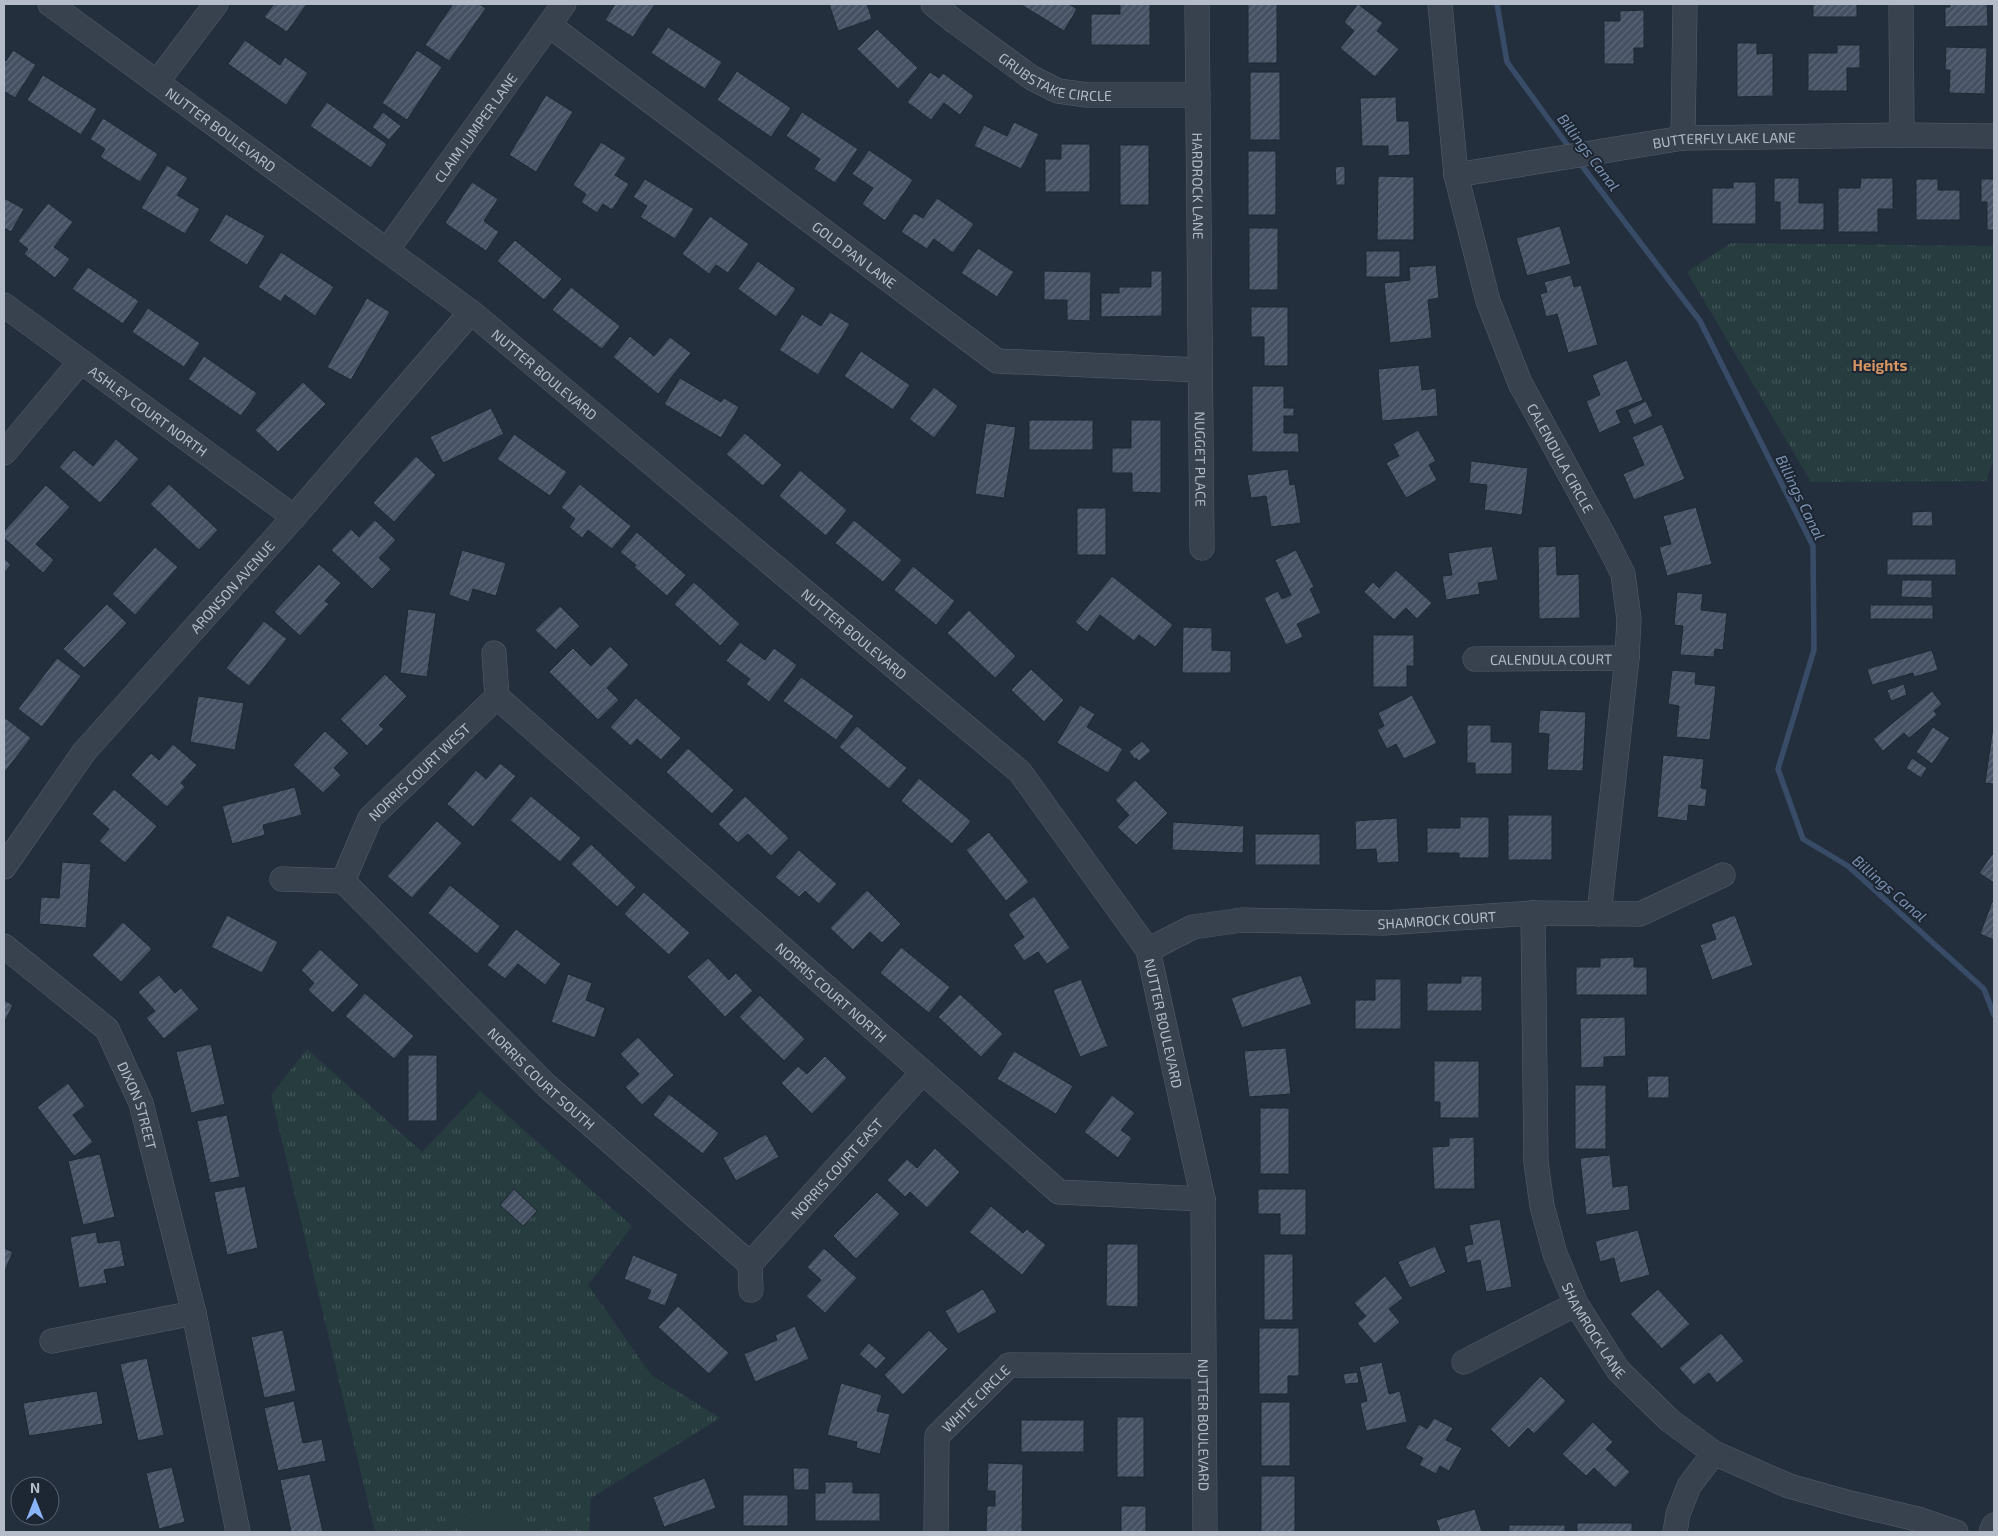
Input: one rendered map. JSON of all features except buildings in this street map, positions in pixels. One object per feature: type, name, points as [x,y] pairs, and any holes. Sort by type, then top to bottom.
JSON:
[{"type":"street","name":"NUTTER BOULEVARD","points":[[50,4],[471,312],[1020,772],[1148,950],[1203,1199],[1205,1532]]},
{"type":"street","points":[[157,82],[216,4]]},
{"type":"street","name":"CLAIM JUMPER LANE","points":[[387,250],[564,4]]},
{"type":"street","name":"GRUBSTAKE CIRCLE","points":[[933,4],[1032,78],[1058,91],[1087,94],[1198,95]]},
{"type":"street","name":"HARDROCK LANE","points":[[1196,4],[1200,370]]},
{"type":"street","name":"CALENDULA CIRCLE","points":[[1440,4],[1456,176],[1488,302],[1520,383],[1607,542],[1622,574],[1629,619],[1627,658],[1599,914]]},
{"type":"street","points":[[1683,138],[1685,4]]},
{"type":"street","points":[[1901,4],[1902,134]]},
{"type":"street","name":"GOLD PAN LANE","points":[[550,25],[997,361],[1200,370]]},
{"type":"street","name":"BUTTERFLY LAKE LANE","points":[[1456,176],[1542,160],[1683,138],[1902,134],[1994,136]]},
{"type":"street","name":"ASHLEY COURT NORTH","points":[[4,305],[294,517]]},
{"type":"street","name":"ARONSON AVENUE","points":[[4,867],[84,752],[294,517],[471,312]]},
{"type":"street","points":[[4,453],[81,361]]},
{"type":"street","name":"NUGGET PLACE","points":[[1200,370],[1202,548]]},
{"type":"street","points":[[494,653],[497,697]]},
{"type":"street","name":"CALENDULA COURT","points":[[1475,659],[1627,658]]},
{"type":"street","name":"NORRIS COURT WEST","points":[[343,881],[370,818],[497,697]]},
{"type":"street","name":"NORRIS COURT NORTH","points":[[497,697],[1059,1192],[1203,1199]]},
{"type":"street","name":"SHAMROCK COURT","points":[[1148,950],[1193,927],[1242,920],[1383,923],[1533,913],[1640,914],[1722,875]]},
{"type":"street","points":[[282,880],[343,881]]},
{"type":"street","name":"NORRIS COURT SOUTH","points":[[343,881],[547,1086],[750,1264]]},
{"type":"street","name":"SHAMROCK LANE","points":[[1533,913],[1536,1162],[1542,1206],[1555,1254],[1576,1304],[1618,1370],[1669,1420],[1714,1453],[1789,1486],[1921,1520],[1956,1532]]},
{"type":"street","name":"DIXON STREET","points":[[4,946],[106,1029],[141,1104],[194,1313],[238,1532]]},
{"type":"street","name":"NORRIS COURT EAST","points":[[750,1264],[923,1072]]},
{"type":"street","points":[[750,1264],[751,1290]]},
{"type":"street","points":[[1464,1362],[1576,1304]]},
{"type":"street","points":[[52,1341],[194,1313]]},
{"type":"street","name":"WHITE CIRCLE","points":[[936,1532],[937,1436],[1009,1365],[1203,1366]]},
{"type":"street","points":[[1675,1532],[1678,1514],[1689,1486],[1714,1453]]},
{"type":"street","points":[[1991,1532],[1994,1525]]},
{"type":"green space","points":[[1731,243],[1994,246],[1994,459],[1986,481],[1811,482],[1687,272]]},
{"type":"green space","points":[[307,1049],[422,1152],[480,1091],[632,1226],[588,1285],[651,1375],[720,1418],[591,1498],[589,1532],[375,1532],[271,1095]]},
{"type":"green space","points":[[520,1513],[521,1532],[468,1532],[467,1517]]},
{"type":"waterway","name":"Billings Canal","points":[[1497,4],[1507,62],[1571,150]]},
{"type":"waterway","name":"Billings Canal","points":[[1579,162],[1700,321],[1813,546],[1814,650],[1778,769],[1803,839],[1848,866],[1984,989],[1994,1015]]},
{"type":"district","name":"Heights","points":[[1880,365]]}]
